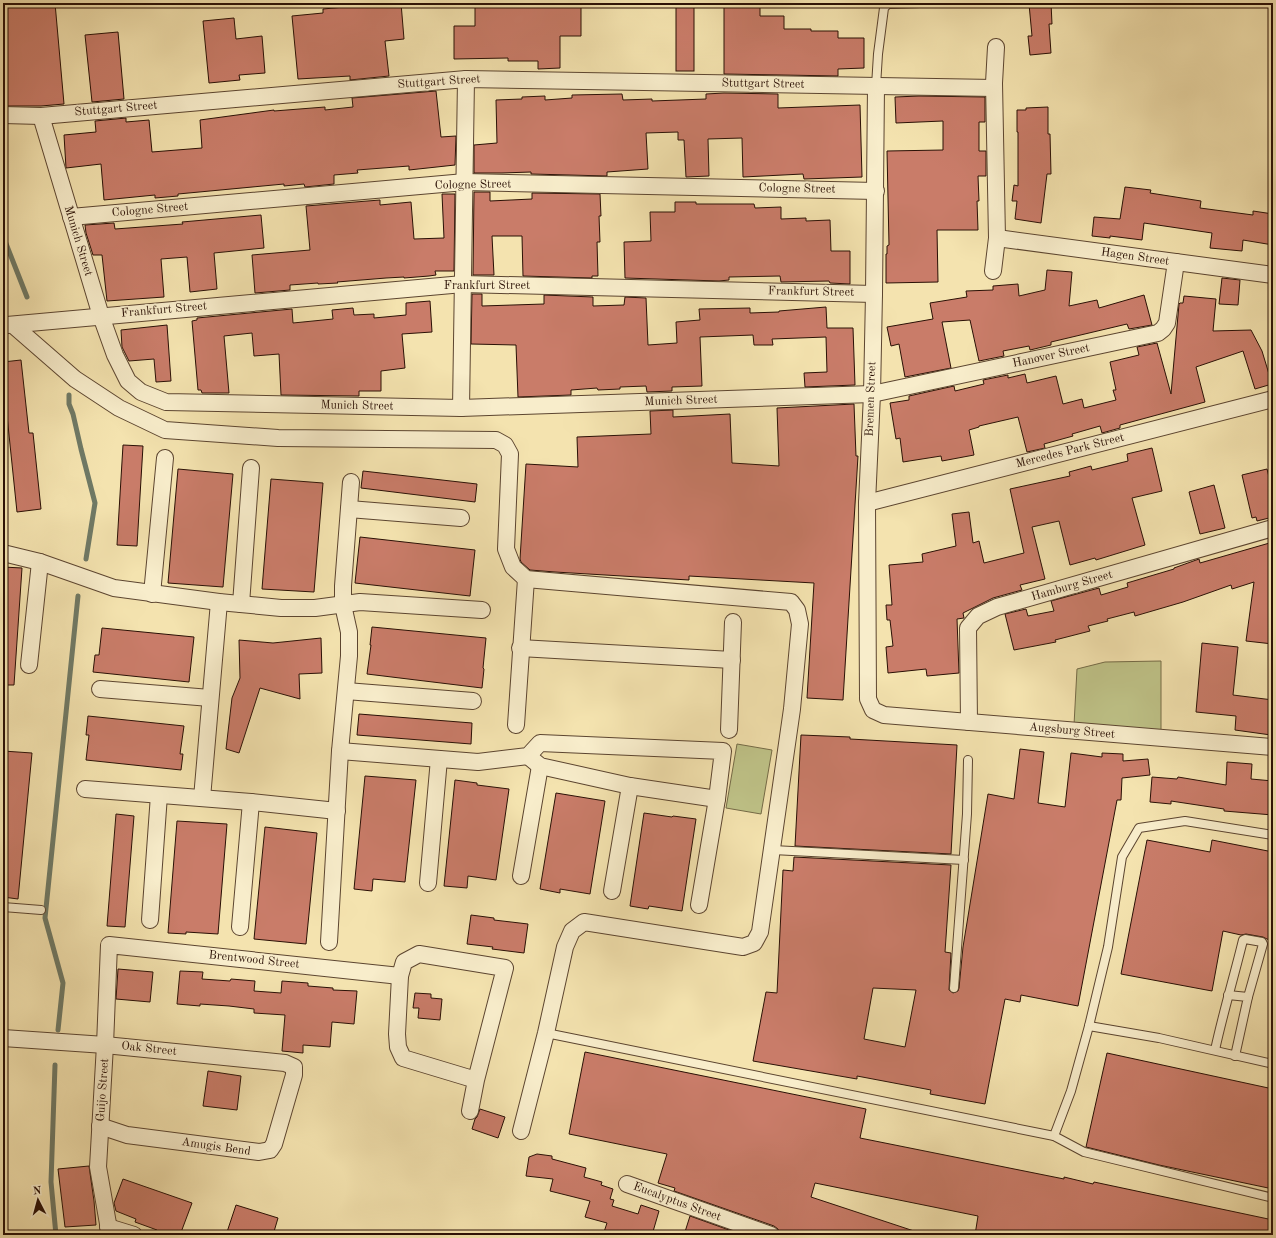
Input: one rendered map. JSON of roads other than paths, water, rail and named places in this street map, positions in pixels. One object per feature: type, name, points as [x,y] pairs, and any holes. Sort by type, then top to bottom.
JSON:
[{"type":"street","points":[[993,271],[997,238],[994,88],[996,47]]},
{"type":"street","name":"Stuttgart Street","points":[[3,115],[41,116],[466,79],[876,86]]},
{"type":"street","points":[[461,408],[466,79]]},
{"type":"street","points":[[876,86],[994,88]]},
{"type":"street","name":"Bremen Street","points":[[873,710],[868,699],[867,503],[872,394],[876,191],[876,86]]},
{"type":"street","name":"Munich Street","points":[[41,116],[101,316],[115,355],[128,381],[141,392],[166,402],[461,408],[872,394]]},
{"type":"street","name":"Cologne Street","points":[[71,217],[465,182],[876,191]]},
{"type":"street","name":"Hagen Street","points":[[997,238],[1273,275]]},
{"type":"street","name":"Hanover Street","points":[[872,394],[1158,333],[1167,323],[1176,262]]},
{"type":"street","name":"Frankfurt Street","points":[[8,325],[463,284],[874,294]]},
{"type":"street","points":[[8,325],[75,379],[119,408],[165,430],[278,438],[496,440],[505,445],[510,454],[506,549],[513,567],[526,579],[791,602],[797,610],[800,624],[792,709],[773,850],[760,932],[754,942],[743,947],[584,922],[572,931],[565,947],[546,1033],[521,1131]]},
{"type":"street","name":"Mercedes Park Street","points":[[867,503],[1273,399]]},
{"type":"street","points":[[152,594],[166,458]]},
{"type":"street","points":[[241,604],[251,468]]},
{"type":"street","points":[[329,942],[340,751],[346,691],[349,632],[343,605],[343,586],[351,482]]},
{"type":"street","points":[[349,508],[462,518]]},
{"type":"street","name":"Hamburg Street","points":[[968,722],[968,628],[978,616],[997,607],[1273,528]]},
{"type":"street","points":[[3,553],[40,562],[114,588],[219,602],[281,608],[315,608],[360,602],[482,610]]},
{"type":"street","points":[[29,665],[40,562]]},
{"type":"street","points":[[516,725],[520,648],[526,579]]},
{"type":"street","points":[[202,798],[219,602]]},
{"type":"street","points":[[729,730],[733,622]]},
{"type":"street","points":[[520,648],[732,660]]},
{"type":"street","points":[[100,689],[210,698]]},
{"type":"street","points":[[346,691],[473,701]]},
{"type":"street","name":"Augsburg Street","points":[[873,710],[884,715],[1273,747]]},
{"type":"street","points":[[340,751],[478,762],[528,756],[540,743],[723,751],[717,799],[699,905]]},
{"type":"street","points":[[528,756],[540,766],[630,786],[717,799]]},
{"type":"street","points":[[428,883],[438,759]]},
{"type":"street","points":[[521,876],[540,766]]},
{"type":"street","points":[[612,890],[630,786]]},
{"type":"street","points":[[85,789],[251,802],[337,811]]},
{"type":"street","points":[[150,920],[159,795]]},
{"type":"street","points":[[240,927],[251,802]]},
{"type":"street","name":"Brentwood Street","points":[[109,945],[400,976]]},
{"type":"street","name":"Guijo Street","points":[[109,945],[106,1045],[98,1167],[109,1231]]},
{"type":"street","points":[[470,1112],[476,1080],[505,968],[419,954],[404,962],[400,976],[397,1034],[398,1047],[403,1058],[476,1080]]},
{"type":"street","name":"Oak Street","points":[[3,1038],[106,1045],[285,1063],[294,1067]]},
{"type":"street","name":"Amugis Bend","points":[[100,1126],[127,1135],[259,1152],[270,1150],[274,1144],[294,1075],[294,1067]]},
{"type":"street","name":"Eucalyptus Street","points":[[627,1184],[766,1234]]},
{"type":"street","points":[[109,1231],[134,1235]]},
{"type":"lane","points":[[876,86],[878,54],[884,8],[888,4],[920,3]]},
{"type":"lane","points":[[954,988],[968,814],[968,760]]},
{"type":"lane","points":[[1054,1136],[1071,1091],[1090,1026],[1108,946],[1122,857],[1139,828],[1185,821],[1273,835]]},
{"type":"lane","points":[[773,850],[964,860]]},
{"type":"lane","points":[[3,907],[41,910]]},
{"type":"lane","points":[[1215,1050],[1243,940],[1245,939],[1262,942],[1264,944],[1248,997],[1235,1056]]},
{"type":"lane","points":[[1228,995],[1248,997]]},
{"type":"lane","points":[[1090,1026],[1159,1038],[1273,1064]]},
{"type":"lane","points":[[546,1033],[1054,1136],[1084,1152],[1273,1198]]},
{"type":"waterway","points":[[3,236],[27,297]]},
{"type":"waterway","points":[[69,395],[69,404],[73,414],[95,503],[86,559]]},
{"type":"waterway","points":[[58,1030],[63,983],[45,918],[78,596]]},
{"type":"waterway","points":[[55,1065],[51,1182],[56,1235]]}]
